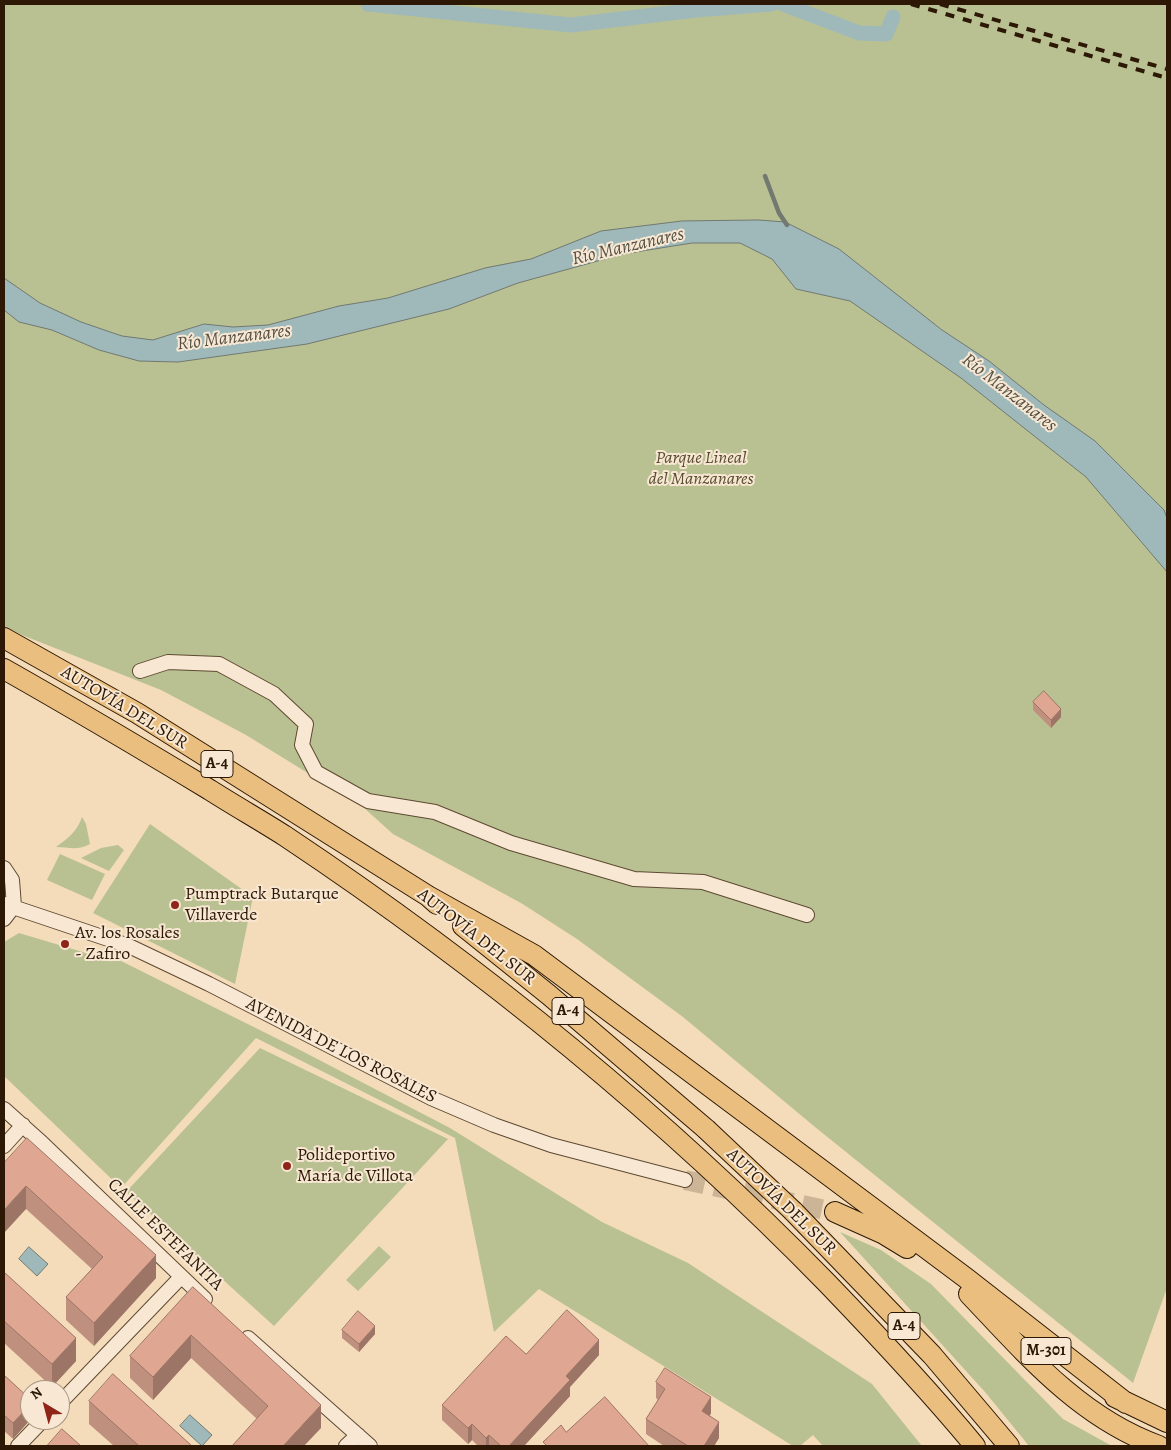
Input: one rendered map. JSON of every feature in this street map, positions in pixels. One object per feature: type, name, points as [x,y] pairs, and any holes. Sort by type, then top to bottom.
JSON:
[{"type":"highway","name":"AUTOVÍA DEL SUR","points":[[4,638],[137,713],[428,896],[496,954],[549,994],[706,1129],[793,1211],[932,1355],[1009,1446]]},
{"type":"highway","name":"AUTOVÍA DEL SUR","points":[[4,669],[105,726],[282,834],[463,962],[546,1027],[654,1118],[770,1225],[862,1319],[951,1417],[974,1446]]},
{"type":"highway","points":[[428,896],[534,955],[958,1272],[1126,1403]]},
{"type":"highway","name":"M-301","points":[[835,1212],[884,1234],[912,1251],[1082,1379],[1126,1403],[1167,1422]]},
{"type":"highway","name":"M-301","points":[[969,1294],[1045,1374],[1080,1403],[1120,1429],[1159,1446]]},
{"type":"street","points":[[140,671],[168,662],[219,664],[242,675],[274,694],[306,724],[302,745],[316,772],[368,801],[435,812],[511,843],[634,879],[703,882],[807,915]]},
{"type":"street","points":[[4,868],[12,880],[9,905],[4,918]]},
{"type":"street","name":"AVENIDA DE LOS ROSALES","points":[[9,905],[130,946],[209,984],[431,1098],[494,1125],[551,1145],[685,1180]]},
{"type":"street","name":"CALLE ESTEFANITA","points":[[4,1109],[217,1310]]},
{"type":"street","points":[[4,1146],[22,1125]]},
{"type":"street","points":[[70,1392],[180,1277]]},
{"type":"street","points":[[239,1330],[370,1446]]},
{"type":"street","points":[[18,1446],[33,1430]]},
{"type":"street","points":[[346,1446],[358,1435]]},
{"type":"green space","name":"Parque Lineal del Manzanares","points":[[4,4],[1167,4],[1167,1288],[1133,1383],[815,1127],[683,1017],[577,939],[521,903],[393,834],[363,807],[246,735],[161,690],[22,635],[4,626]]},
{"type":"green space","points":[[82,817],[86,824],[90,844],[77,848],[56,847],[75,831]]},
{"type":"green space","name":"Pumptrack Butarque Villaverde","points":[[150,824],[253,897],[235,984],[93,913]]},
{"type":"green space","points":[[118,845],[124,850],[109,871],[81,858],[101,848]]},
{"type":"green space","points":[[60,854],[105,874],[92,900],[47,880]]},
{"type":"green space","points":[[19,933],[86,953],[115,958],[300,1050],[450,1128],[602,1222],[688,1263],[872,1384],[922,1446],[823,1446],[813,1435],[800,1446],[793,1446],[539,1289],[494,1332],[455,1138],[256,1038],[121,1188],[4,1076],[4,942]]},
{"type":"green space","name":"Polideportivo María de Villota","points":[[260,1048],[448,1139],[274,1326],[126,1192]]},
{"type":"green space","points":[[840,1232],[881,1250],[931,1284],[1063,1419],[1112,1446],[1029,1446],[985,1392]]},
{"type":"green space","points":[[379,1246],[391,1257],[358,1291],[346,1280]]},
{"type":"water","name":"Río Manzanares","points":[[759,220],[785,222],[839,249],[942,330],[989,361],[1044,405],[1095,441],[1164,510],[1167,518],[1167,572],[1086,477],[961,378],[850,301],[796,289],[772,259],[740,243],[692,243],[623,254],[518,283],[449,309],[307,344],[178,362],[139,361],[99,350],[52,330],[19,322],[4,310],[4,278],[40,303],[81,322],[122,336],[153,340],[204,324],[233,327],[268,325],[339,306],[388,298],[485,268],[531,259],[601,231],[682,221]]},
{"type":"water","points":[[29,1247],[48,1264],[37,1276],[19,1259]]},
{"type":"water","points":[[190,1415],[212,1435],[202,1446],[180,1426]]},
{"type":"building","points":[[1044,691],[1061,709],[1051,720],[1033,702]]},
{"type":"building","points":[[27,1138],[156,1255],[94,1323],[66,1297],[103,1257],[26,1186],[4,1210],[4,1163]]},
{"type":"building","points":[[4,1272],[76,1338],[52,1364],[4,1321]]},
{"type":"building","points":[[193,1287],[321,1405],[283,1446],[232,1446],[268,1406],[191,1335],[153,1377],[130,1356]]},
{"type":"building","points":[[567,1310],[599,1340],[566,1376],[570,1380],[509,1446],[501,1446],[489,1435],[486,1438],[472,1424],[468,1428],[442,1405],[506,1336],[526,1354]]},
{"type":"building","points":[[358,1311],[375,1326],[359,1344],[342,1330]]},
{"type":"building","points":[[665,1368],[711,1397],[702,1411],[719,1422],[704,1446],[688,1446],[646,1419],[665,1389],[656,1382]]},
{"type":"building","points":[[113,1374],[192,1446],[139,1446],[89,1401]]},
{"type":"building","points":[[4,1375],[20,1390],[20,1416],[13,1423],[4,1415]]},
{"type":"building","points":[[605,1397],[649,1446],[547,1446],[543,1442],[561,1425],[566,1432]]},
{"type":"building","points":[[63,1430],[81,1446],[47,1446]]},
{"type":"waterway","points":[[368,4],[571,25],[696,10],[772,4]]},
{"type":"waterway","points":[[783,4],[859,33],[886,34],[893,17]]},
{"type":"waterway","points":[[765,176],[779,213],[787,225]]},
{"type":"tunnel","points":[[685,1180],[835,1212]]},
{"type":"railway","points":[[911,4],[1167,78]]},
{"type":"railway","points":[[940,4],[1167,69]]},
{"type":"place","name":"Pumptrack Butarque Villaverde","points":[[175,905]]},
{"type":"place","name":"Av. los Rosales - Zafiro","points":[[65,944]]},
{"type":"place","name":"Polideportivo María de Villota","points":[[287,1166]]}]
